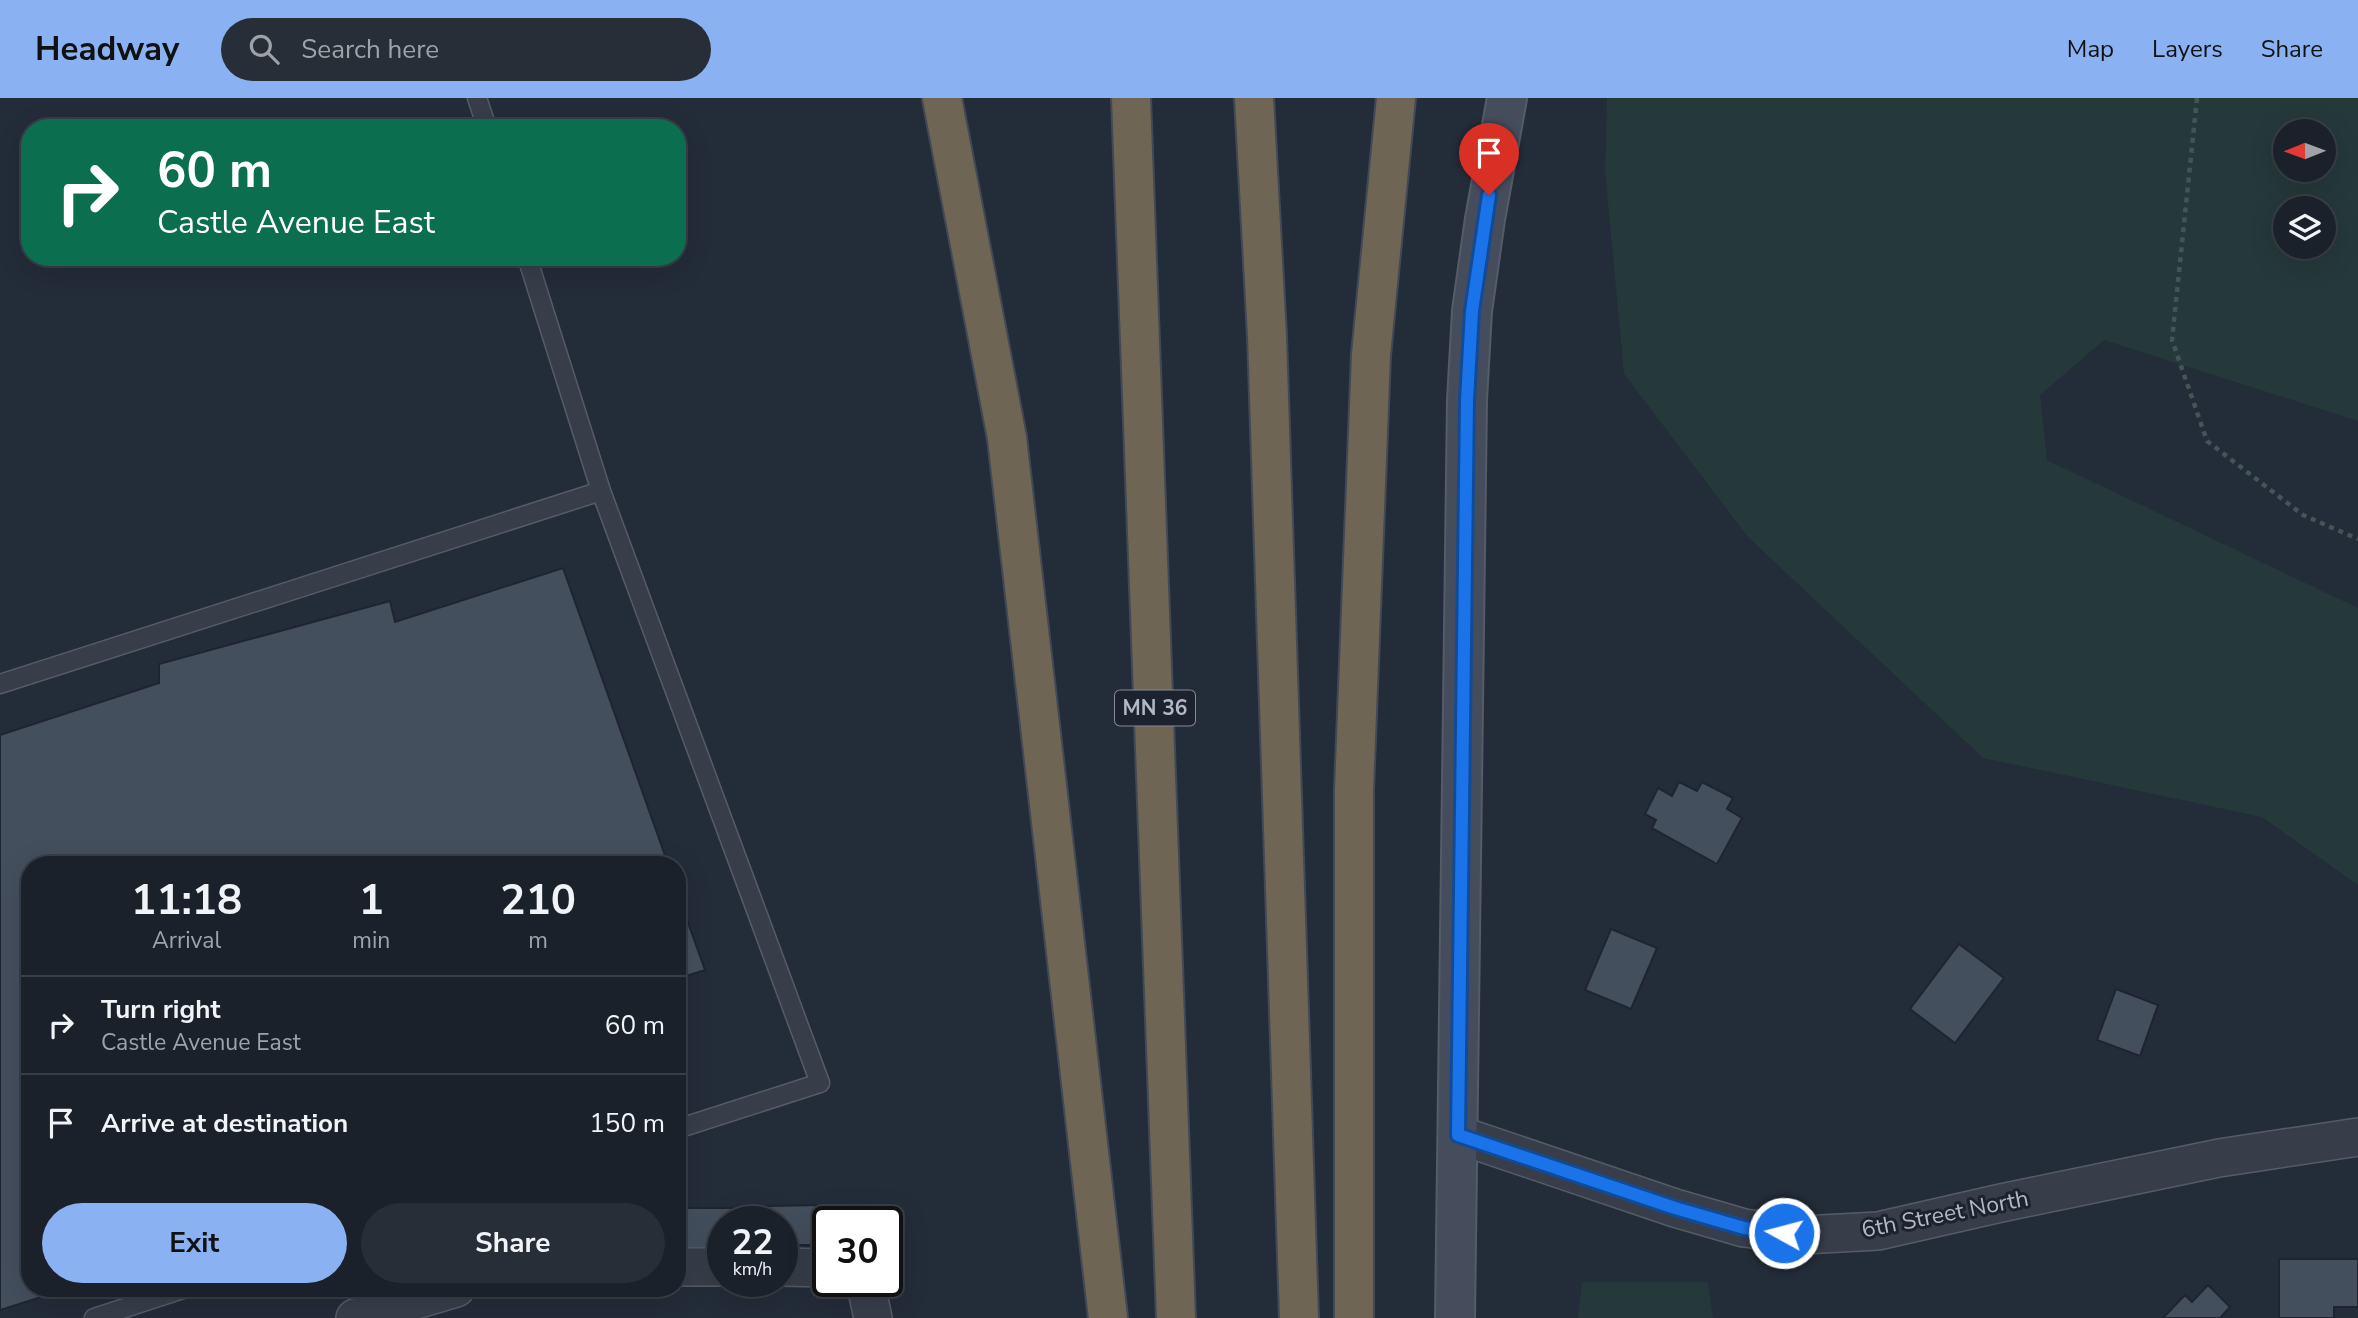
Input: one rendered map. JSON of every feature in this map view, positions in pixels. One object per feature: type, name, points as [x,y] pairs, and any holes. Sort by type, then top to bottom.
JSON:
[{"type":"highway","points":[[942,98],[1007,438],[1108,1318]]},
{"type":"highway","name":"MN 36","points":[[1132,98],[1176,1318]]},
{"type":"highway","points":[[1254,98],[1268,349],[1299,1318]]},
{"type":"highway","points":[[1353,1318],[1354,790],[1371,355],[1396,98]]},
{"type":"street","points":[[1455,1318],[1467,400],[1472,311],[1507,98]]},
{"type":"street","name":"6th Street North","points":[[1458,1135],[1675,1208],[1744,1228],[1803,1235],[1878,1231],[2219,1158],[2358,1137]]},
{"type":"street","points":[[686,1267],[707,1267]]},
{"type":"street","points":[[355,1318],[426,1297]]},
{"type":"street","points":[[868,1297],[873,1318]]},
{"type":"lane","points":[[477,98],[483,119]]},
{"type":"lane","points":[[530,266],[601,491],[820,1083],[686,1126]]},
{"type":"lane","points":[[0,684],[601,491]]},
{"type":"lane","points":[[94,1318],[158,1297]]},
{"type":"path","points":[[2197,98],[2172,340],[2207,441],[2303,514],[2358,539]]},
{"type":"shaded area","points":[[1607,98],[2358,98],[2358,421],[2104,340],[2040,395],[2047,460],[2358,608],[2358,885],[2262,817],[1983,758],[1748,537],[1624,374],[1605,171]]},
{"type":"shaded area","points":[[1582,1282],[1708,1282],[1713,1318],[1578,1318]]},
{"type":"building","points":[[563,568],[665,856],[21,856],[21,1297],[41,1297],[0,1310],[0,735],[159,683],[159,664],[390,601],[395,622]]},
{"type":"building","points":[[1679,782],[1697,791],[1702,782],[1733,798],[1727,809],[1742,818],[1717,864],[1652,828],[1656,820],[1645,814],[1658,788],[1672,796]]},
{"type":"building","points":[[686,917],[705,970],[686,976]]},
{"type":"building","points":[[1611,929],[1657,948],[1631,1009],[1585,990]]},
{"type":"building","points":[[1959,944],[2004,978],[1955,1043],[1910,1009]]},
{"type":"building","points":[[2116,989],[2158,1005],[2140,1056],[2097,1040]]},
{"type":"building","points":[[823,1205],[812,1206],[812,1245],[798,1245],[798,1206],[768,1206]]},
{"type":"building","points":[[686,1208],[707,1208],[707,1248],[686,1248]]},
{"type":"building","points":[[2279,1259],[2358,1259],[2358,1307],[2334,1307],[2334,1318],[2279,1318]]},
{"type":"building","points":[[2208,1285],[2230,1307],[2220,1318],[2163,1318],[2185,1295],[2192,1302]]},
{"type":"route","points":[[1489,195],[1472,311],[1467,400],[1458,1135],[1675,1208],[1744,1228],[1784,1233]]}]
